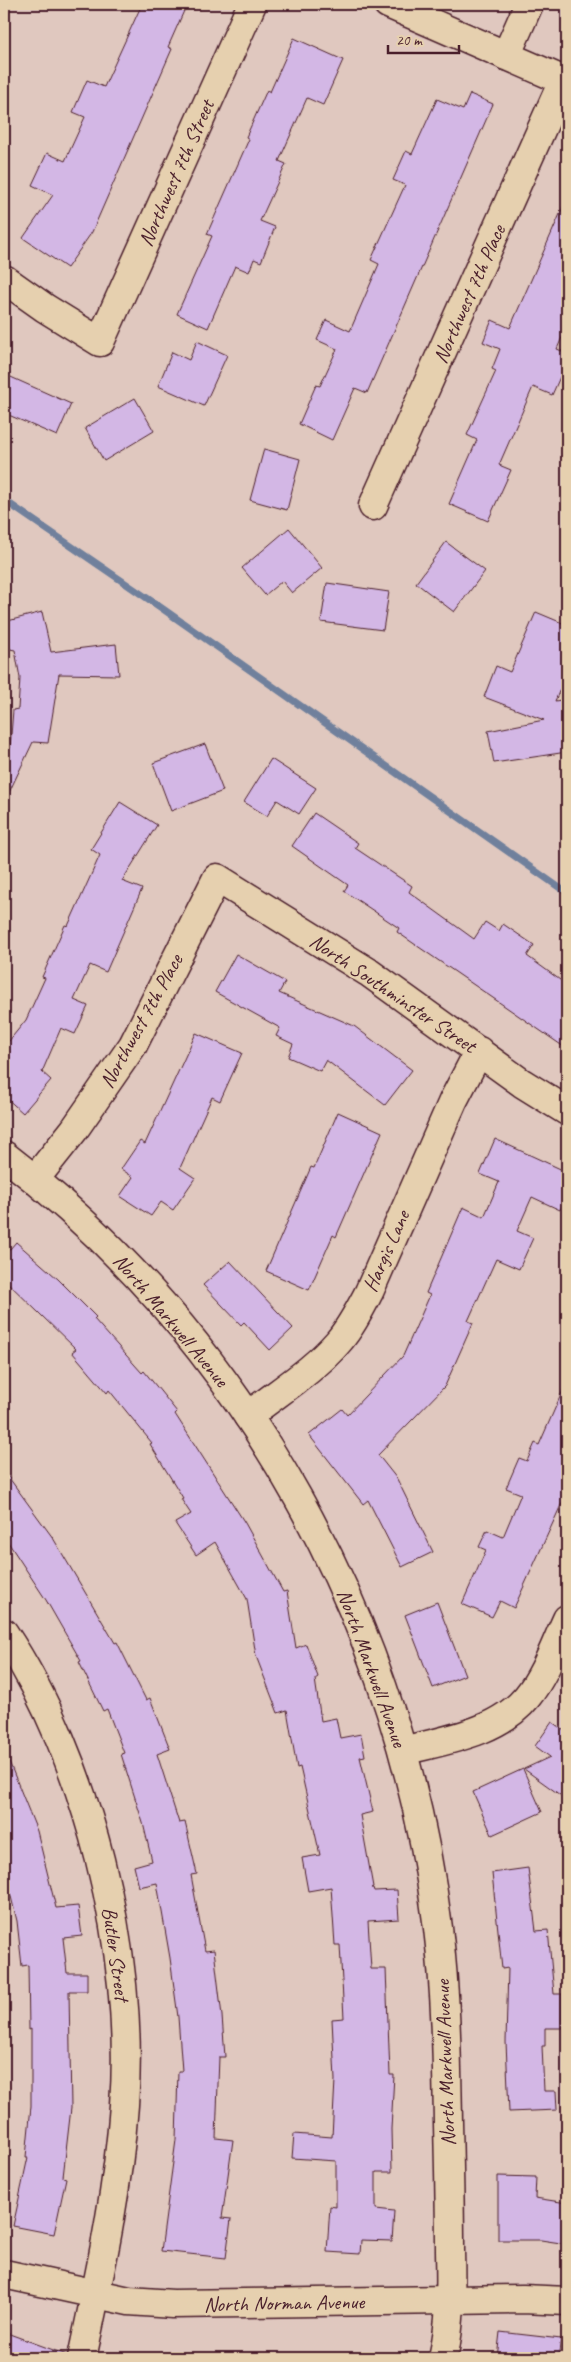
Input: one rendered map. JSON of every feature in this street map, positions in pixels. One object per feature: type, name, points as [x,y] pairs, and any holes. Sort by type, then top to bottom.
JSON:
[{"type":"street","name":"Northwest 7th Street","points":[[4,279],[45,308],[100,342],[252,4]]},
{"type":"street","points":[[388,4],[565,82]]},
{"type":"street","points":[[506,56],[529,4]]},
{"type":"street","name":"Northwest 7th Place","points":[[373,506],[565,82]]},
{"type":"street","name":"Northwest 7th Place","points":[[35,1179],[110,1081],[132,1045],[216,878]]},
{"type":"street","name":"North Southminster Street","points":[[216,878],[368,972],[522,1083],[567,1111]]},
{"type":"street","name":"Hargis Lane","points":[[248,1416],[311,1367],[338,1342],[353,1322],[369,1292],[453,1101],[479,1051]]},
{"type":"street","name":"North Markwell Avenue","points":[[4,1154],[35,1179],[117,1254],[145,1283],[194,1343],[248,1416],[286,1475],[332,1561],[369,1648],[402,1751],[426,1853],[438,1928],[445,2004],[451,2300],[449,2334],[443,2358]]},
{"type":"street","points":[[402,1751],[491,1726],[511,1713],[526,1698],[540,1677],[567,1619]]},
{"type":"street","name":"Butler Street","points":[[4,1633],[53,1724],[79,1787],[101,1862],[122,1984],[126,2041],[124,2104],[111,2222],[95,2294]]},
{"type":"street","name":"North Norman Avenue","points":[[4,2274],[129,2302],[174,2304],[523,2299],[567,2302]]},
{"type":"street","points":[[82,2358],[95,2294]]},
{"type":"building","points":[[142,4],[187,4],[168,47],[172,49],[92,232],[67,268],[23,238],[53,195],[32,185],[47,153],[65,161],[85,117],[73,112],[87,80],[104,87]]},
{"type":"building","points":[[294,38],[343,60],[323,105],[307,98],[279,161],[286,164],[260,221],[275,227],[261,262],[254,259],[249,272],[235,266],[208,328],[177,314],[212,236],[207,234],[249,139],[246,137],[267,90],[270,92]]},
{"type":"building","points":[[470,94],[493,104],[367,393],[355,388],[332,440],[299,424],[316,385],[320,386],[337,349],[317,340],[326,320],[350,331],[379,264],[371,260],[405,185],[393,180],[406,151],[412,154],[437,99],[463,110]]},
{"type":"building","points":[[567,198],[567,326],[557,349],[567,353],[567,361],[552,395],[533,387],[499,465],[511,470],[488,521],[449,504],[477,440],[467,435],[496,371],[492,369],[500,349],[483,342],[492,320],[510,328]]},
{"type":"building","points":[[197,341],[227,355],[204,406],[158,386],[172,352],[189,360]]},
{"type":"building","points":[[4,374],[71,404],[57,436],[4,413]]},
{"type":"building","points":[[135,398],[154,431],[104,461],[85,428]]},
{"type":"building","points":[[264,449],[300,459],[287,510],[250,500]]},
{"type":"building","points":[[289,528],[322,568],[292,593],[282,581],[265,595],[242,568]]},
{"type":"building","points":[[446,542],[485,571],[454,612],[416,583]]},
{"type":"building","points":[[327,583],[389,592],[383,630],[321,622]]},
{"type":"building","points":[[42,612],[51,652],[116,644],[119,675],[59,674],[48,743],[33,742],[4,803],[4,745],[10,748],[13,710],[18,709],[20,678],[15,650],[10,649],[4,622]]},
{"type":"building","points":[[536,612],[567,625],[567,673],[555,701],[567,699],[567,752],[494,763],[488,731],[544,720],[484,697],[496,666],[510,672]]},
{"type":"building","points":[[205,744],[223,791],[171,811],[153,763]]},
{"type":"building","points":[[271,759],[316,788],[299,814],[277,800],[267,816],[244,802]]},
{"type":"building","points":[[120,802],[157,825],[122,881],[142,889],[106,972],[90,965],[74,1000],[88,1006],[75,1034],[61,1028],[42,1072],[51,1080],[23,1113],[4,1096],[4,1047],[26,1020],[45,978],[42,977],[65,925],[68,926],[100,855],[91,849]]},
{"type":"building","points":[[314,813],[358,843],[355,848],[412,886],[409,892],[474,939],[485,922],[499,931],[503,924],[534,945],[527,956],[567,985],[567,1049],[397,932],[399,928],[344,891],[348,885],[292,846]]},
{"type":"building","points":[[236,954],[285,982],[279,993],[354,1026],[412,1070],[385,1105],[326,1060],[320,1071],[288,1057],[293,1044],[276,1036],[280,1028],[215,992]]},
{"type":"building","points":[[196,1033],[242,1053],[220,1101],[212,1097],[180,1168],[195,1178],[173,1210],[161,1202],[151,1216],[120,1196],[133,1177],[121,1169],[140,1141],[145,1144]]},
{"type":"building","points":[[338,1112],[382,1132],[336,1237],[333,1235],[309,1290],[266,1271],[311,1167],[314,1168]]},
{"type":"building","points":[[495,1139],[567,1172],[567,1195],[560,1210],[532,1197],[517,1231],[533,1238],[519,1269],[496,1259],[468,1321],[473,1323],[445,1386],[378,1455],[397,1479],[433,1552],[402,1567],[368,1500],[363,1504],[309,1435],[342,1409],[347,1415],[403,1356],[430,1295],[426,1293],[463,1207],[484,1217],[499,1182],[480,1174]]},
{"type":"building","points":[[16,1242],[58,1279],[96,1317],[94,1319],[142,1373],[144,1371],[177,1412],[175,1414],[245,1523],[283,1592],[287,1591],[296,1648],[306,1644],[318,1677],[315,1679],[321,1721],[336,1718],[340,1738],[361,1734],[365,1756],[360,1757],[373,1812],[360,1815],[373,1887],[371,1888],[374,1891],[397,1890],[399,1919],[368,1921],[371,1969],[386,1969],[390,2075],[394,2075],[391,2129],[392,2172],[376,2172],[376,2209],[394,2211],[392,2241],[361,2240],[360,2254],[327,2252],[330,2206],[336,2207],[336,2161],[292,2158],[294,2134],[332,2137],[335,2080],[332,2019],[344,2018],[340,1945],[335,1945],[331,1887],[308,1891],[302,1858],[320,1855],[300,1767],[297,1768],[287,1710],[278,1713],[256,1656],[247,1599],[215,1542],[196,1555],[175,1523],[191,1514],[150,1444],[152,1443],[109,1390],[107,1393],[72,1352],[76,1349],[4,1279],[4,1256]]},
{"type":"building","points":[[230,1261],[293,1328],[270,1350],[244,1322],[241,1325],[203,1285]]},
{"type":"building","points":[[567,1381],[567,1492],[514,1608],[500,1601],[492,1617],[462,1604],[486,1550],[479,1547],[487,1530],[503,1537],[521,1494],[506,1488],[519,1458],[527,1461],[535,1443],[539,1445]]},
{"type":"building","points":[[4,1471],[53,1538],[115,1643],[117,1642],[146,1700],[150,1698],[170,1749],[157,1754],[179,1823],[185,1822],[197,1874],[191,1875],[205,1951],[214,1950],[222,2016],[225,2057],[219,2057],[216,2138],[233,2140],[222,2218],[231,2219],[226,2258],[161,2251],[176,2140],[178,2071],[182,2071],[178,2017],[157,1883],[139,1887],[134,1866],[152,1861],[143,1823],[121,1754],[124,1753],[107,1709],[103,1711],[79,1662],[81,1661],[46,1600],[4,1536]]},
{"type":"building","points":[[437,1602],[465,1675],[433,1688],[405,1615]]},
{"type":"building","points":[[552,1722],[567,1733],[567,1800],[524,1769],[550,1757],[535,1746]]},
{"type":"building","points":[[4,1749],[37,1831],[56,1908],[78,1906],[82,1936],[63,1938],[67,1973],[87,1973],[87,1991],[69,1991],[71,2108],[63,2177],[66,2178],[54,2234],[13,2226],[28,2157],[26,2157],[31,2106],[31,2029],[29,2030],[28,1965],[22,1966],[17,1921],[4,1868]]},
{"type":"building","points":[[523,1769],[542,1812],[492,1835],[473,1792]]},
{"type":"building","points":[[528,1868],[536,1931],[548,1930],[554,1994],[562,1994],[562,2028],[545,2028],[545,2046],[542,2046],[544,2091],[556,2091],[557,2110],[509,2112],[506,2042],[508,1968],[502,1969],[492,1873]]},
{"type":"building","points":[[498,2176],[536,2177],[535,2198],[567,2203],[567,2244],[541,2240],[498,2240]]},
{"type":"building","points":[[4,2332],[67,2355],[67,2358],[4,2358]]},
{"type":"building","points":[[500,2332],[561,2339],[558,2358],[497,2358]]},
{"type":"waterway","points":[[4,500],[163,609],[567,893]]}]
